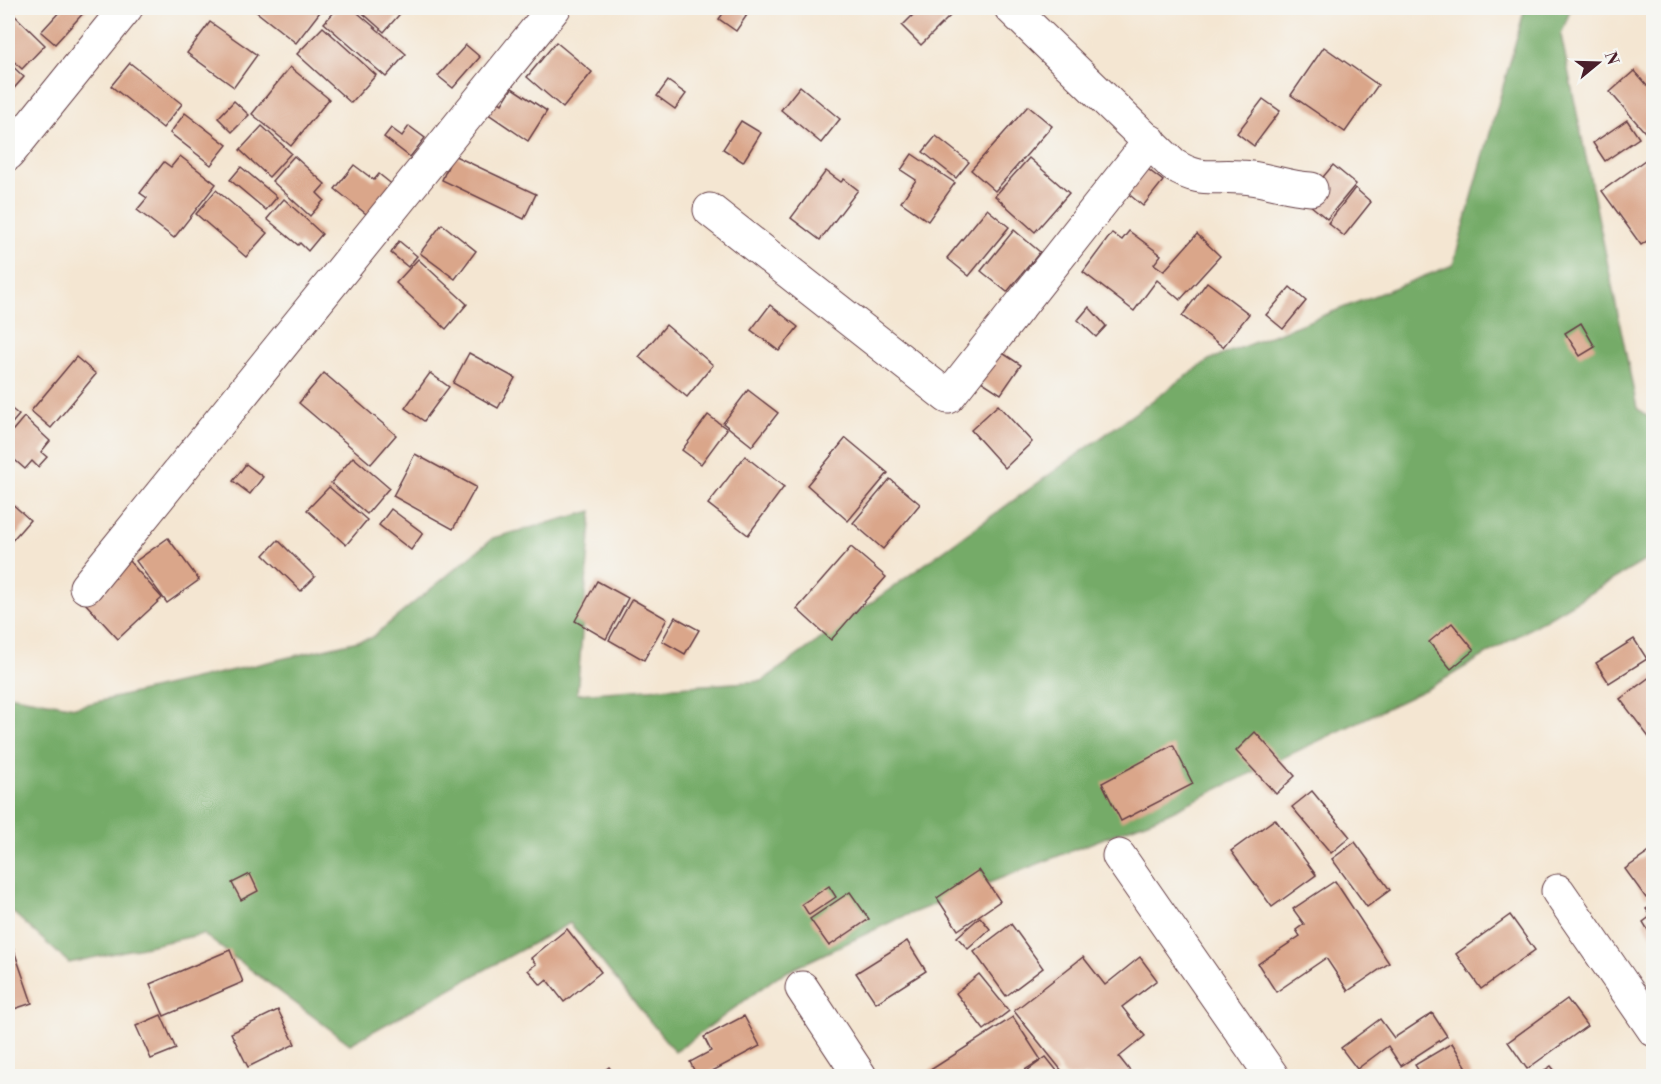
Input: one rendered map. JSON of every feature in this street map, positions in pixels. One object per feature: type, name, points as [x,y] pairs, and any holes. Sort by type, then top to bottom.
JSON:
[{"type":"street","points":[[8,154],[126,8]]},
{"type":"street","points":[[86,587],[554,8]]},
{"type":"street","points":[[1011,8],[1173,165],[1188,175],[1205,179],[1242,177],[1289,188],[1311,189]]},
{"type":"street","points":[[710,210],[948,397],[1150,141]]},
{"type":"street","points":[[1119,856],[1272,1077]]},
{"type":"street","points":[[1558,891],[1653,1030]]},
{"type":"street","points":[[802,988],[860,1077]]},
{"type":"green space","points":[[1525,8],[1571,8],[1561,35],[1637,408],[1653,421],[1653,556],[1431,687],[1168,813],[897,919],[778,976],[675,1052],[570,923],[350,1044],[203,934],[69,963],[8,908],[8,695],[75,707],[371,638],[493,538],[592,511],[577,694],[762,681],[1209,360],[1453,265]]},
{"type":"building","points":[[63,8],[88,8],[55,44],[41,32]]},
{"type":"building","points":[[256,8],[323,8],[296,43],[254,10]]},
{"type":"building","points":[[338,8],[352,8],[406,54],[386,77],[324,23]]},
{"type":"building","points":[[357,8],[405,8],[384,32]]},
{"type":"building","points":[[727,8],[736,8],[747,15],[736,31],[719,19]]},
{"type":"building","points":[[920,8],[946,8],[952,14],[921,45],[902,26]]},
{"type":"building","points":[[8,9],[45,45],[22,69],[8,56]]},
{"type":"building","points":[[210,22],[257,55],[234,87],[187,53]]},
{"type":"building","points":[[323,27],[376,75],[351,103],[297,54]]},
{"type":"building","points":[[556,42],[592,72],[563,108],[527,77]]},
{"type":"building","points":[[466,45],[480,57],[453,88],[438,76]]},
{"type":"building","points":[[1324,47],[1378,85],[1345,132],[1291,95]]},
{"type":"building","points":[[8,62],[24,77],[8,95]]},
{"type":"building","points":[[130,63],[182,104],[163,128],[111,86]]},
{"type":"building","points":[[290,67],[329,99],[291,146],[252,114]]},
{"type":"building","points":[[1634,71],[1654,94],[1654,135],[1650,138],[1610,92]]},
{"type":"building","points":[[668,81],[686,94],[675,109],[657,96]]},
{"type":"building","points":[[800,86],[840,119],[821,143],[781,110]]},
{"type":"building","points":[[512,88],[547,111],[528,141],[484,111],[492,98],[502,104]]},
{"type":"building","points":[[1263,99],[1280,111],[1254,146],[1237,133]]},
{"type":"building","points":[[234,101],[249,115],[232,132],[218,118]]},
{"type":"building","points":[[1028,106],[1052,126],[995,191],[971,170]]},
{"type":"building","points":[[185,113],[227,145],[211,165],[170,133]]},
{"type":"building","points":[[1627,120],[1639,138],[1605,161],[1593,143]]},
{"type":"building","points":[[741,121],[761,133],[743,162],[723,149]]},
{"type":"building","points":[[262,126],[291,153],[269,177],[240,150]]},
{"type":"building","points":[[409,126],[425,138],[410,157],[384,137],[391,128],[402,136]]},
{"type":"building","points":[[936,136],[969,162],[956,178],[923,152]]},
{"type":"building","points":[[912,154],[955,183],[928,221],[901,202],[916,180],[901,170]]},
{"type":"building","points":[[453,155],[536,194],[524,219],[442,180]]},
{"type":"building","points":[[180,156],[216,184],[174,238],[137,210],[147,198],[140,193],[164,162],[171,167]]},
{"type":"building","points":[[294,156],[325,184],[317,193],[324,200],[310,216],[272,181]]},
{"type":"building","points":[[1029,158],[1069,193],[1035,232],[995,196]]},
{"type":"building","points":[[1645,160],[1654,172],[1654,236],[1641,245],[1602,191]]},
{"type":"building","points":[[354,165],[374,180],[379,174],[394,186],[370,217],[335,189]]},
{"type":"building","points":[[1333,165],[1356,184],[1327,219],[1304,200]]},
{"type":"building","points":[[241,167],[277,197],[266,210],[230,180]]},
{"type":"building","points":[[1145,167],[1163,181],[1143,206],[1125,191]]},
{"type":"building","points":[[826,171],[841,182],[844,179],[858,190],[820,240],[791,218]]},
{"type":"building","points":[[1355,188],[1371,202],[1344,236],[1328,223]]},
{"type":"building","points":[[216,190],[267,233],[246,257],[196,214]]},
{"type":"building","points":[[284,199],[322,234],[308,251],[267,219]]},
{"type":"building","points":[[987,209],[1009,227],[969,276],[947,258]]},
{"type":"building","points":[[442,224],[476,251],[455,279],[420,253]]},
{"type":"building","points":[[1014,230],[1040,252],[1007,292],[981,271]]},
{"type":"building","points":[[1129,231],[1161,255],[1154,264],[1164,271],[1197,234],[1220,256],[1180,300],[1157,280],[1134,311],[1083,272],[1112,233],[1122,240]]},
{"type":"building","points":[[399,241],[417,256],[408,267],[391,253]]},
{"type":"building","points":[[418,259],[467,304],[446,329],[396,283]]},
{"type":"building","points":[[1207,282],[1249,314],[1223,347],[1182,316]]},
{"type":"building","points":[[1290,287],[1306,301],[1283,329],[1266,315]]},
{"type":"building","points":[[770,305],[798,327],[779,351],[751,330]]},
{"type":"building","points":[[1089,307],[1106,326],[1096,337],[1078,320]]},
{"type":"building","points":[[1581,323],[1595,347],[1580,356],[1565,333]]},
{"type":"building","points":[[666,325],[713,365],[687,397],[639,357]]},
{"type":"building","points":[[1001,352],[1021,365],[1001,394],[981,381]]},
{"type":"building","points":[[469,353],[515,378],[498,408],[453,383]]},
{"type":"building","points":[[76,357],[96,374],[51,428],[31,411]]},
{"type":"building","points":[[324,373],[396,435],[371,464],[299,403]]},
{"type":"building","points":[[430,373],[449,387],[424,421],[405,408]]},
{"type":"building","points":[[748,390],[778,413],[752,446],[723,423]]},
{"type":"building","points":[[998,405],[1032,442],[1005,468],[971,430]]},
{"type":"building","points":[[8,406],[19,415],[8,428]]},
{"type":"building","points":[[708,415],[727,429],[701,464],[682,450]]},
{"type":"building","points":[[24,417],[50,441],[41,452],[47,457],[38,467],[32,461],[25,469],[8,454],[8,436]]},
{"type":"building","points":[[846,438],[888,473],[848,521],[807,485]]},
{"type":"building","points":[[415,454],[476,487],[453,529],[393,496]]},
{"type":"building","points":[[745,456],[784,487],[748,535],[708,504]]},
{"type":"building","points":[[353,457],[389,488],[367,514],[331,483]]},
{"type":"building","points":[[246,464],[263,477],[250,494],[233,481]]},
{"type":"building","points":[[890,479],[920,504],[883,549],[853,523]]},
{"type":"building","points":[[329,487],[367,520],[346,545],[307,510]]},
{"type":"building","points":[[8,500],[30,520],[8,545]]},
{"type":"building","points":[[391,509],[423,533],[411,550],[379,525]]},
{"type":"building","points":[[168,538],[199,580],[167,603],[136,561]]},
{"type":"building","points":[[278,540],[315,577],[301,591],[264,555]]},
{"type":"building","points":[[851,547],[886,577],[831,640],[797,609]]},
{"type":"building","points":[[129,561],[162,598],[118,639],[85,603]]},
{"type":"building","points":[[597,581],[628,598],[606,639],[575,621]]},
{"type":"building","points":[[632,599],[667,619],[644,660],[609,640]]},
{"type":"building","points":[[675,617],[699,630],[685,654],[662,641]]},
{"type":"building","points":[[1452,623],[1474,650],[1451,669],[1429,642]]},
{"type":"building","points":[[1634,639],[1647,659],[1609,683],[1596,663]]},
{"type":"building","points":[[1654,674],[1654,744],[1620,699]]},
{"type":"building","points":[[1255,732],[1295,776],[1276,794],[1236,751]]},
{"type":"building","points":[[1173,745],[1193,784],[1121,821],[1102,783]]},
{"type":"building","points":[[1312,791],[1350,837],[1331,853],[1292,807]]},
{"type":"building","points":[[1275,819],[1316,875],[1272,907],[1231,851]]},
{"type":"building","points":[[1355,842],[1390,890],[1367,907],[1332,859]]},
{"type":"building","points":[[1654,849],[1654,892],[1646,898],[1625,869]]},
{"type":"building","points":[[979,870],[1000,901],[958,930],[937,898]]},
{"type":"building","points":[[250,874],[258,891],[241,900],[232,883]]},
{"type":"building","points":[[1335,881],[1389,963],[1348,991],[1326,958],[1276,992],[1258,964],[1300,936],[1296,930],[1304,924],[1293,909]]},
{"type":"building","points":[[829,886],[836,897],[809,915],[802,904]]},
{"type":"building","points":[[850,892],[869,919],[829,946],[810,919]]},
{"type":"building","points":[[1654,904],[1654,940],[1643,922],[1651,916],[1646,909]]},
{"type":"building","points":[[1510,915],[1535,950],[1481,989],[1456,954]]},
{"type":"building","points":[[980,917],[990,929],[968,949],[957,937]]},
{"type":"building","points":[[1011,924],[1043,968],[1006,996],[974,952]]},
{"type":"building","points":[[567,929],[601,972],[564,1002],[547,980],[541,985],[528,970],[536,964],[531,958]]},
{"type":"building","points":[[8,933],[32,1003],[8,1011]]},
{"type":"building","points":[[907,941],[926,971],[876,1003],[856,973]]},
{"type":"building","points":[[230,950],[243,982],[164,1016],[150,984]]},
{"type":"building","points":[[1083,957],[1105,985],[1140,957],[1157,980],[1122,1007],[1145,1036],[1119,1057],[1134,1076],[1066,1076],[1014,1011]]},
{"type":"building","points":[[979,974],[1009,1011],[984,1030],[956,993]]},
{"type":"building","points":[[1567,999],[1587,1026],[1527,1069],[1508,1042]]},
{"type":"building","points":[[278,1010],[295,1044],[248,1067],[231,1033]]},
{"type":"building","points":[[1432,1013],[1447,1036],[1401,1066],[1388,1046],[1357,1069],[1341,1048],[1380,1019],[1394,1038]]},
{"type":"building","points":[[161,1015],[176,1049],[151,1059],[136,1026]]},
{"type":"building","points":[[744,1016],[760,1046],[703,1076],[697,1076],[690,1062],[711,1051],[704,1037]]},
{"type":"building","points":[[1013,1017],[1041,1060],[1015,1076],[921,1076]]},
{"type":"building","points":[[1452,1043],[1472,1076],[1422,1076],[1415,1065]]},
{"type":"building","points":[[1046,1057],[1058,1072],[1051,1076],[1020,1076]]},
{"type":"building","points":[[1551,1066],[1559,1076],[1536,1076]]},
{"type":"building","points":[[609,1067],[616,1076],[597,1076]]}]
